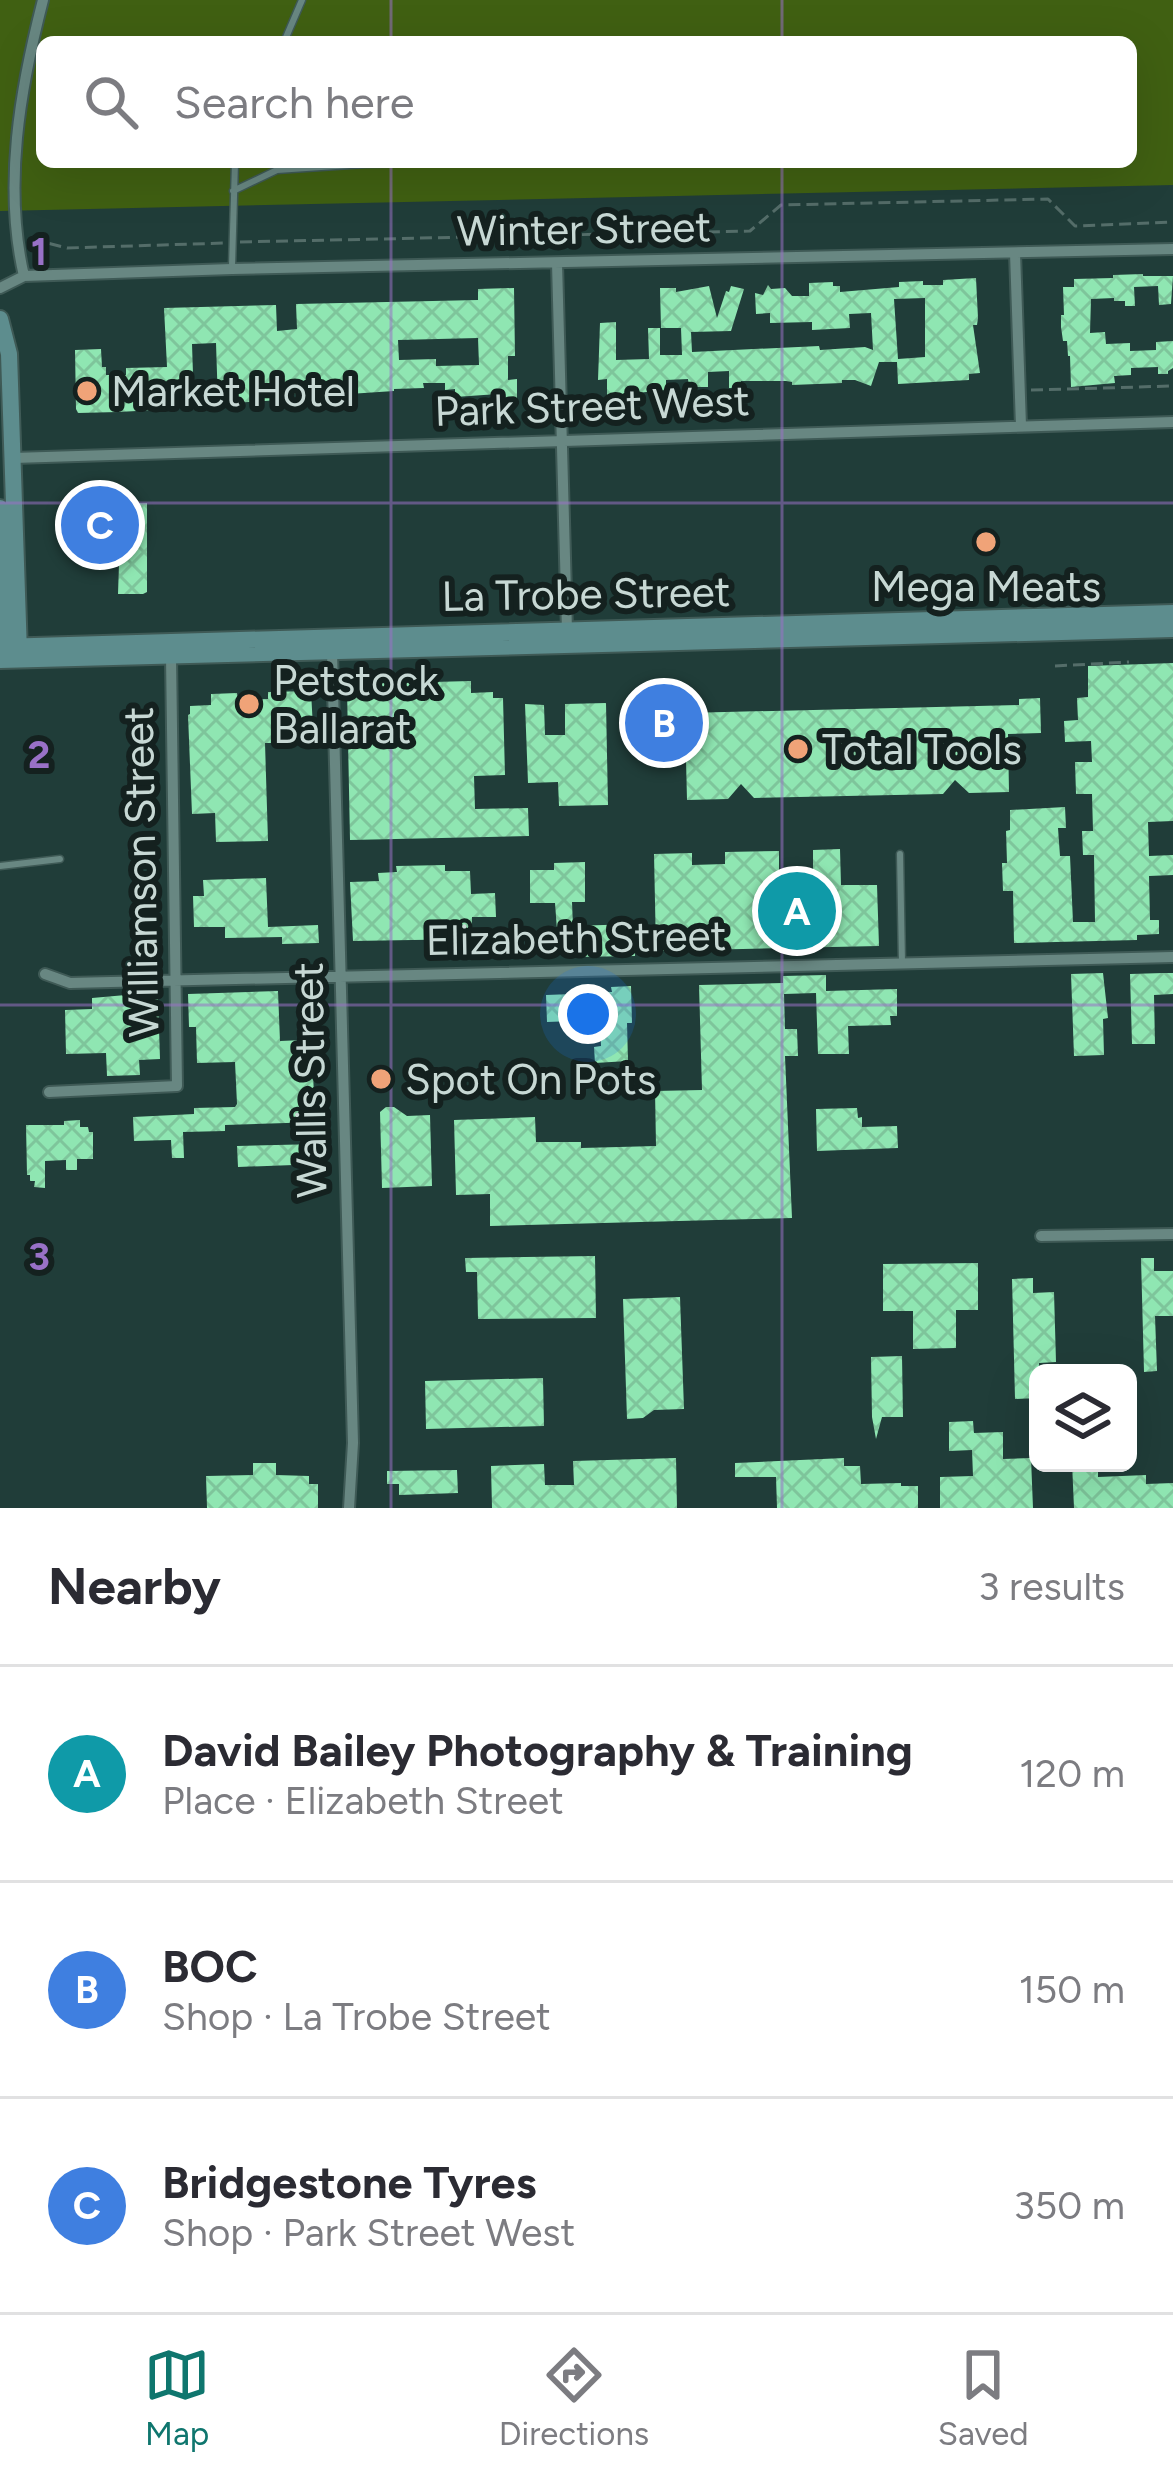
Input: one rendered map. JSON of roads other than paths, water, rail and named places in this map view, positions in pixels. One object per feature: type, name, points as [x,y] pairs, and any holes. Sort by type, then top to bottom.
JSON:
[{"type":"main road","points":[[0,319],[9,354],[8,653]]},
{"type":"main road","points":[[0,508],[8,653]]},
{"type":"main road","name":"La Trobe Street","points":[[567,638],[1173,613]]},
{"type":"main road","name":"La Trobe Street","points":[[8,653],[1173,629]]},
{"type":"street","points":[[24,276],[15,238],[13,194],[26,75],[43,0]]},
{"type":"street","name":"Winter Street","points":[[0,287],[24,276],[232,269],[1173,249]]},
{"type":"street","points":[[1016,253],[1022,426]]},
{"type":"street","points":[[557,263],[567,638]]},
{"type":"street","name":"Park Street West","points":[[7,458],[1173,422]]},
{"type":"street","name":"Wallis Street","points":[[332,643],[352,1443],[349,1508]]},
{"type":"street","name":"Williamson Street","points":[[49,1092],[178,1086],[171,648]]},
{"type":"street","name":"Elizabeth Street","points":[[45,974],[70,982],[1173,957]]},
{"type":"street","points":[[1040,1236],[1173,1234]]},
{"type":"lane","points":[[287,36],[302,0]]},
{"type":"lane","points":[[232,269],[235,168]]},
{"type":"lane","points":[[233,191],[277,170],[306,168]]},
{"type":"lane","points":[[900,854],[902,963]]},
{"type":"lane","points":[[0,866],[60,859]]},
{"type":"place","name":"Market Hotel","points":[[87,391]]},
{"type":"place","name":"Bridgestone Tyres","points":[[100,525]]},
{"type":"place","name":"Mega Meats","points":[[986,542]]},
{"type":"place","name":"Petstock Ballarat","points":[[249,704]]},
{"type":"place","name":"BOC","points":[[664,723]]},
{"type":"place","name":"Total Tools","points":[[798,749]]},
{"type":"place","name":"David Bailey Photography & Training","points":[[797,911]]},
{"type":"place","name":"Spot On Pots","points":[[381,1079]]}]
